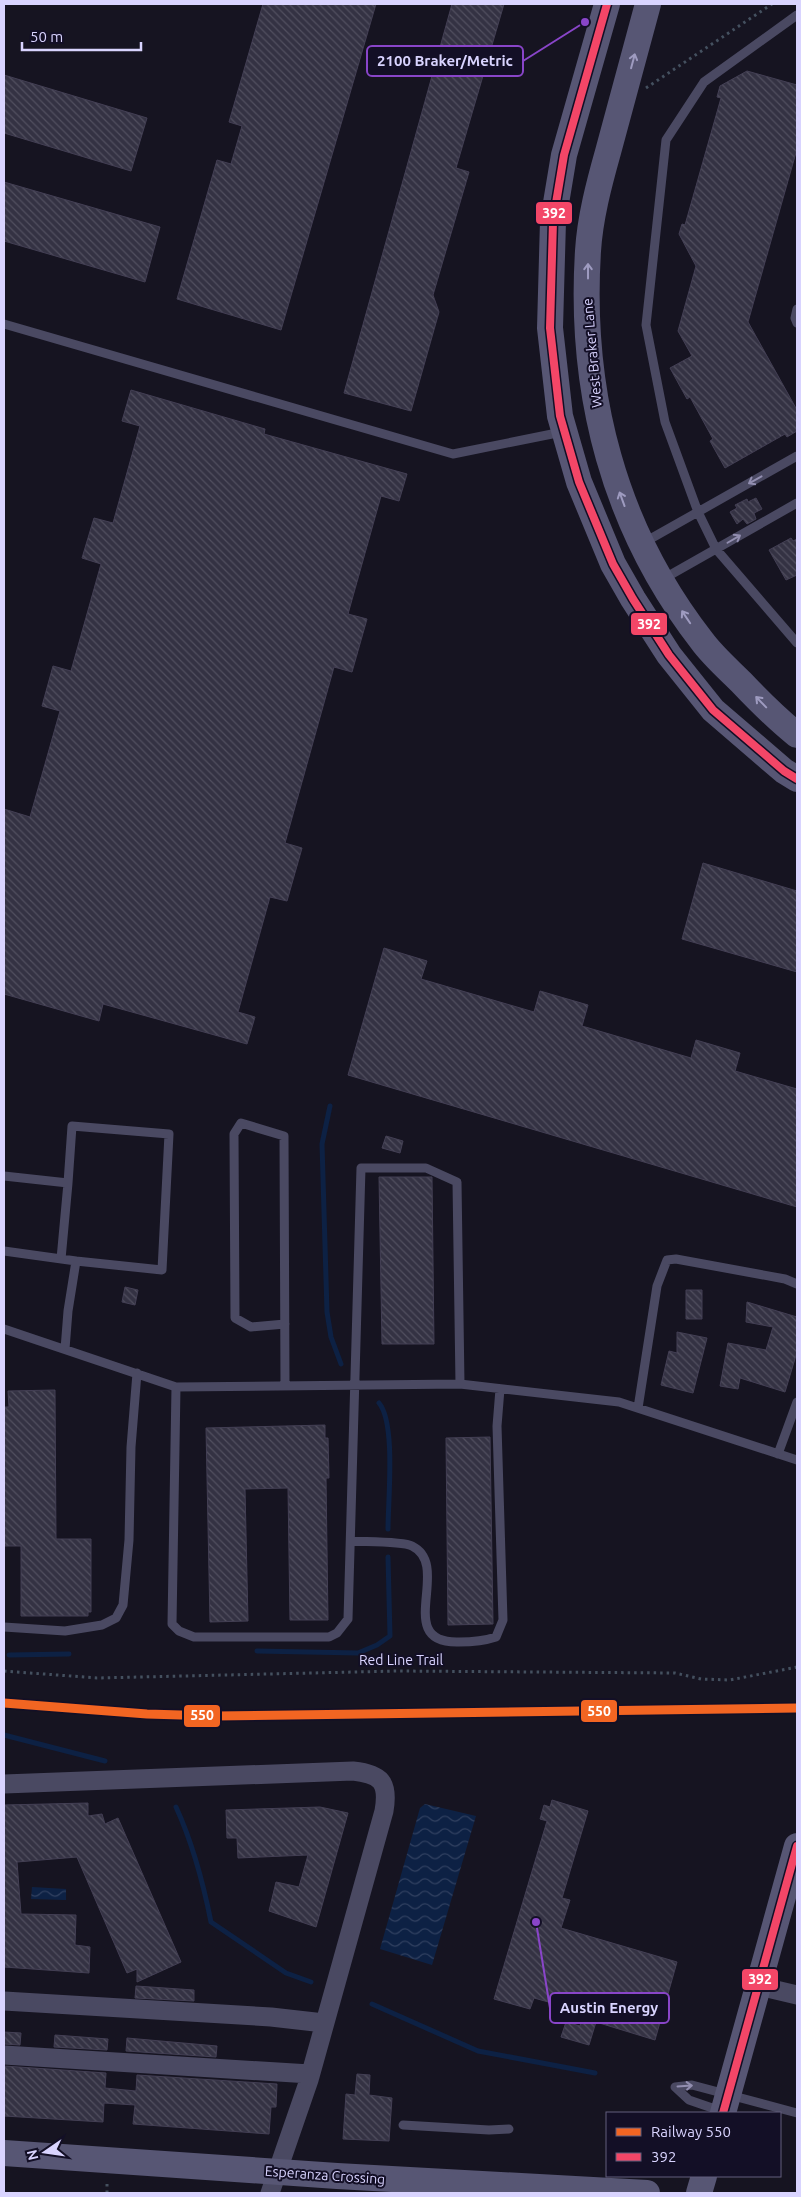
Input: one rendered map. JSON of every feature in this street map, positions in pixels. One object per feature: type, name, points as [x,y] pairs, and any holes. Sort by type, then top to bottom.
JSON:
[{"type":"main road","points":[[607,4],[564,155],[553,221],[550,328],[556,388],[564,432],[579,482],[613,564],[669,655],[713,710],[784,771],[797,779]]},
{"type":"main road","name":"West Braker Lane","points":[[648,4],[597,194],[588,250],[588,329],[593,394],[612,469],[633,530],[661,580],[703,642],[778,719],[797,735]]},
{"type":"main road","points":[[613,564],[641,544]]},
{"type":"main road","points":[[633,599],[661,580]]},
{"type":"main road","points":[[725,2106],[797,1846]]},
{"type":"main road","name":"Esperanza Crossing","points":[[4,2153],[274,2183],[648,2193]]},
{"type":"main road","points":[[699,2193],[704,2177]]},
{"type":"street","points":[[4,1784],[353,1771],[373,1774],[381,1779],[386,1794],[384,1810],[310,2074],[274,2183]]},
{"type":"street","points":[[759,1986],[797,1995]]},
{"type":"street","points":[[4,2001],[271,2017],[324,2023]]},
{"type":"street","points":[[4,2055],[310,2074]]},
{"type":"lane","points":[[797,15],[704,82],[666,140],[646,325],[665,422],[698,512],[716,549],[797,643]]},
{"type":"lane","points":[[797,308],[795,318],[797,323]]},
{"type":"lane","points":[[4,324],[453,454],[564,432]]},
{"type":"lane","points":[[641,544],[797,456]]},
{"type":"lane","points":[[661,580],[797,503]]},
{"type":"lane","points":[[285,1324],[251,1327],[235,1318],[234,1134],[240,1124],[284,1136],[285,1324],[285,1386]]},
{"type":"lane","points":[[4,1251],[61,1259],[76,1261],[162,1270],[169,1134],[72,1126],[61,1259]]},
{"type":"lane","points":[[176,1386],[172,1624],[179,1631],[194,1637],[329,1637],[337,1633],[348,1619],[361,1168],[426,1168],[457,1182],[460,1384]]},
{"type":"lane","points":[[4,1176],[68,1183]]},
{"type":"lane","points":[[638,1408],[657,1286],[667,1260],[676,1259],[785,1279],[797,1284]]},
{"type":"lane","points":[[65,1349],[68,1311],[76,1261]]},
{"type":"lane","points":[[4,1329],[176,1386],[460,1384],[619,1402],[797,1460]]},
{"type":"lane","points":[[4,1628],[65,1631],[102,1625],[116,1618],[123,1605],[129,1540],[131,1447],[137,1373]]},
{"type":"lane","points":[[351,1541],[411,1545],[422,1554],[426,1568],[426,1628],[432,1637],[445,1642],[483,1641],[496,1637],[503,1620],[498,1426],[500,1389]]},
{"type":"lane","points":[[778,1454],[797,1402]]},
{"type":"lane","points":[[725,2106],[692,2085],[675,2086],[689,2100],[725,2106],[797,2113]]},
{"type":"lane","points":[[403,2125],[488,2130],[509,2129]]},
{"type":"path","points":[[643,90],[772,4]]},
{"type":"path","name":"Red Line Trail","points":[[4,1671],[97,1678],[398,1671],[665,1673],[701,1679],[730,1680],[797,1667]]},
{"type":"path","points":[[107,2181],[107,2193]]},
{"type":"water","points":[[425,1804],[476,1816],[432,1965],[380,1949],[420,1808]]},
{"type":"water","points":[[32,1887],[66,1889],[66,1900],[31,1899]]},
{"type":"building","points":[[263,4],[376,4],[281,330],[177,299],[217,160],[231,164],[242,126],[229,122]]},
{"type":"building","points":[[452,4],[504,4],[456,168],[469,172],[433,295],[439,312],[411,411],[344,393]]},
{"type":"building","points":[[747,71],[797,85],[797,149],[748,322],[797,410],[797,431],[787,437],[785,434],[725,468],[710,441],[713,439],[690,397],[687,399],[670,368],[692,356],[678,331],[696,266],[679,234],[682,224],[685,225],[721,98],[717,97],[720,86]]},
{"type":"building","points":[[4,75],[147,118],[131,171],[4,133]]},
{"type":"building","points":[[4,182],[160,227],[145,282],[4,241]]},
{"type":"building","points":[[131,390],[265,429],[264,434],[407,474],[399,501],[381,496],[348,614],[367,619],[352,672],[334,667],[285,843],[302,848],[287,901],[270,897],[238,1012],[255,1017],[247,1044],[103,1004],[99,1021],[4,994],[4,809],[30,817],[60,711],[42,706],[53,666],[71,671],[101,564],[82,558],[94,518],[113,523],[140,426],[122,421]]},
{"type":"building","points":[[756,498],[762,509],[754,513],[756,519],[747,524],[743,519],[737,524],[730,512],[737,508],[735,505],[747,499],[748,502]]},
{"type":"building","points":[[791,538],[793,541],[797,539],[797,575],[786,580],[769,550]]},
{"type":"building","points":[[703,863],[797,891],[797,972],[682,939]]},
{"type":"building","points":[[384,948],[427,961],[421,979],[534,1012],[540,991],[588,1005],[582,1026],[691,1058],[696,1040],[740,1053],[735,1071],[797,1089],[797,1207],[348,1075]]},
{"type":"building","points":[[386,1136],[403,1141],[400,1153],[382,1148]]},
{"type":"building","points":[[379,1177],[432,1177],[434,1344],[382,1344]]},
{"type":"building","points":[[125,1287],[138,1290],[135,1305],[122,1302]]},
{"type":"building","points":[[686,1290],[702,1290],[702,1319],[686,1319]]},
{"type":"building","points":[[747,1302],[797,1317],[797,1352],[785,1392],[740,1378],[738,1389],[720,1386],[728,1343],[766,1350],[773,1327],[746,1322]]},
{"type":"building","points":[[677,1332],[707,1338],[693,1393],[661,1385],[669,1351],[677,1353]]},
{"type":"building","points":[[55,1390],[56,1539],[91,1539],[91,1612],[88,1612],[88,1616],[21,1616],[21,1546],[4,1546],[4,1407],[9,1407],[8,1391]]},
{"type":"building","points":[[325,1425],[325,1438],[328,1438],[329,1478],[326,1478],[328,1620],[290,1620],[288,1488],[245,1489],[248,1621],[210,1622],[206,1428]]},
{"type":"building","points":[[490,1437],[493,1624],[448,1625],[446,1438]]},
{"type":"building","points":[[552,1800],[588,1811],[562,1898],[570,1900],[561,1928],[677,1962],[655,2040],[596,2022],[589,2045],[561,2037],[566,2022],[580,2026],[586,2003],[562,1996],[559,2005],[534,1998],[530,2009],[494,1999],[547,1821],[540,1819],[544,1805],[550,1807]]},
{"type":"building","points":[[88,1803],[88,1816],[102,1814],[105,1824],[118,1818],[181,1962],[137,1982],[137,1969],[127,1973],[77,1857],[17,1862],[21,1914],[76,1915],[75,1945],[90,1947],[89,1973],[4,1967],[4,1805]]},
{"type":"building","points":[[320,1807],[348,1813],[316,1927],[269,1911],[276,1882],[299,1887],[308,1855],[238,1858],[237,1838],[227,1838],[226,1810]]},
{"type":"building","points":[[136,1986],[194,1990],[194,2001],[135,1998]]},
{"type":"building","points":[[4,2032],[21,2033],[20,2045],[4,2044]]},
{"type":"building","points":[[55,2035],[108,2039],[107,2050],[54,2047]]},
{"type":"building","points":[[127,2038],[217,2046],[216,2057],[126,2051]]},
{"type":"building","points":[[4,2066],[106,2073],[105,2088],[136,2091],[137,2075],[277,2084],[276,2107],[271,2107],[269,2134],[133,2124],[135,2105],[104,2103],[103,2122],[4,2116]]},
{"type":"building","points":[[357,2074],[370,2075],[369,2095],[392,2098],[389,2141],[343,2139],[346,2094],[355,2095]]},
{"type":"waterway","points":[[330,1106],[322,1144],[327,1312],[331,1337],[341,1364]]},
{"type":"waterway","points":[[379,1403],[388,1427],[390,1463],[388,1529]]},
{"type":"waterway","points":[[257,1651],[358,1653],[377,1645],[390,1636],[388,1557]]},
{"type":"waterway","points":[[9,1655],[69,1654]]},
{"type":"waterway","points":[[4,1735],[105,1761]]},
{"type":"waterway","points":[[176,1807],[197,1863],[211,1922],[286,1973],[311,1982]]},
{"type":"waterway","points":[[372,2004],[478,2051],[595,2073]]},
{"type":"rail line","name":"550","points":[[4,1703],[147,1714],[215,1716],[797,1708]]},
{"type":"transit line","name":"392","points":[[607,4],[564,155],[553,221],[550,328],[560,416],[579,482],[613,564],[669,655],[713,710],[784,771],[797,779]]},
{"type":"transit line","name":"392","points":[[723,2112],[797,1846]]},
{"type":"place","name":"2100 Braker/Metric","points":[[585,22]]},
{"type":"place","name":"Austin Energy","points":[[536,1922]]}]
